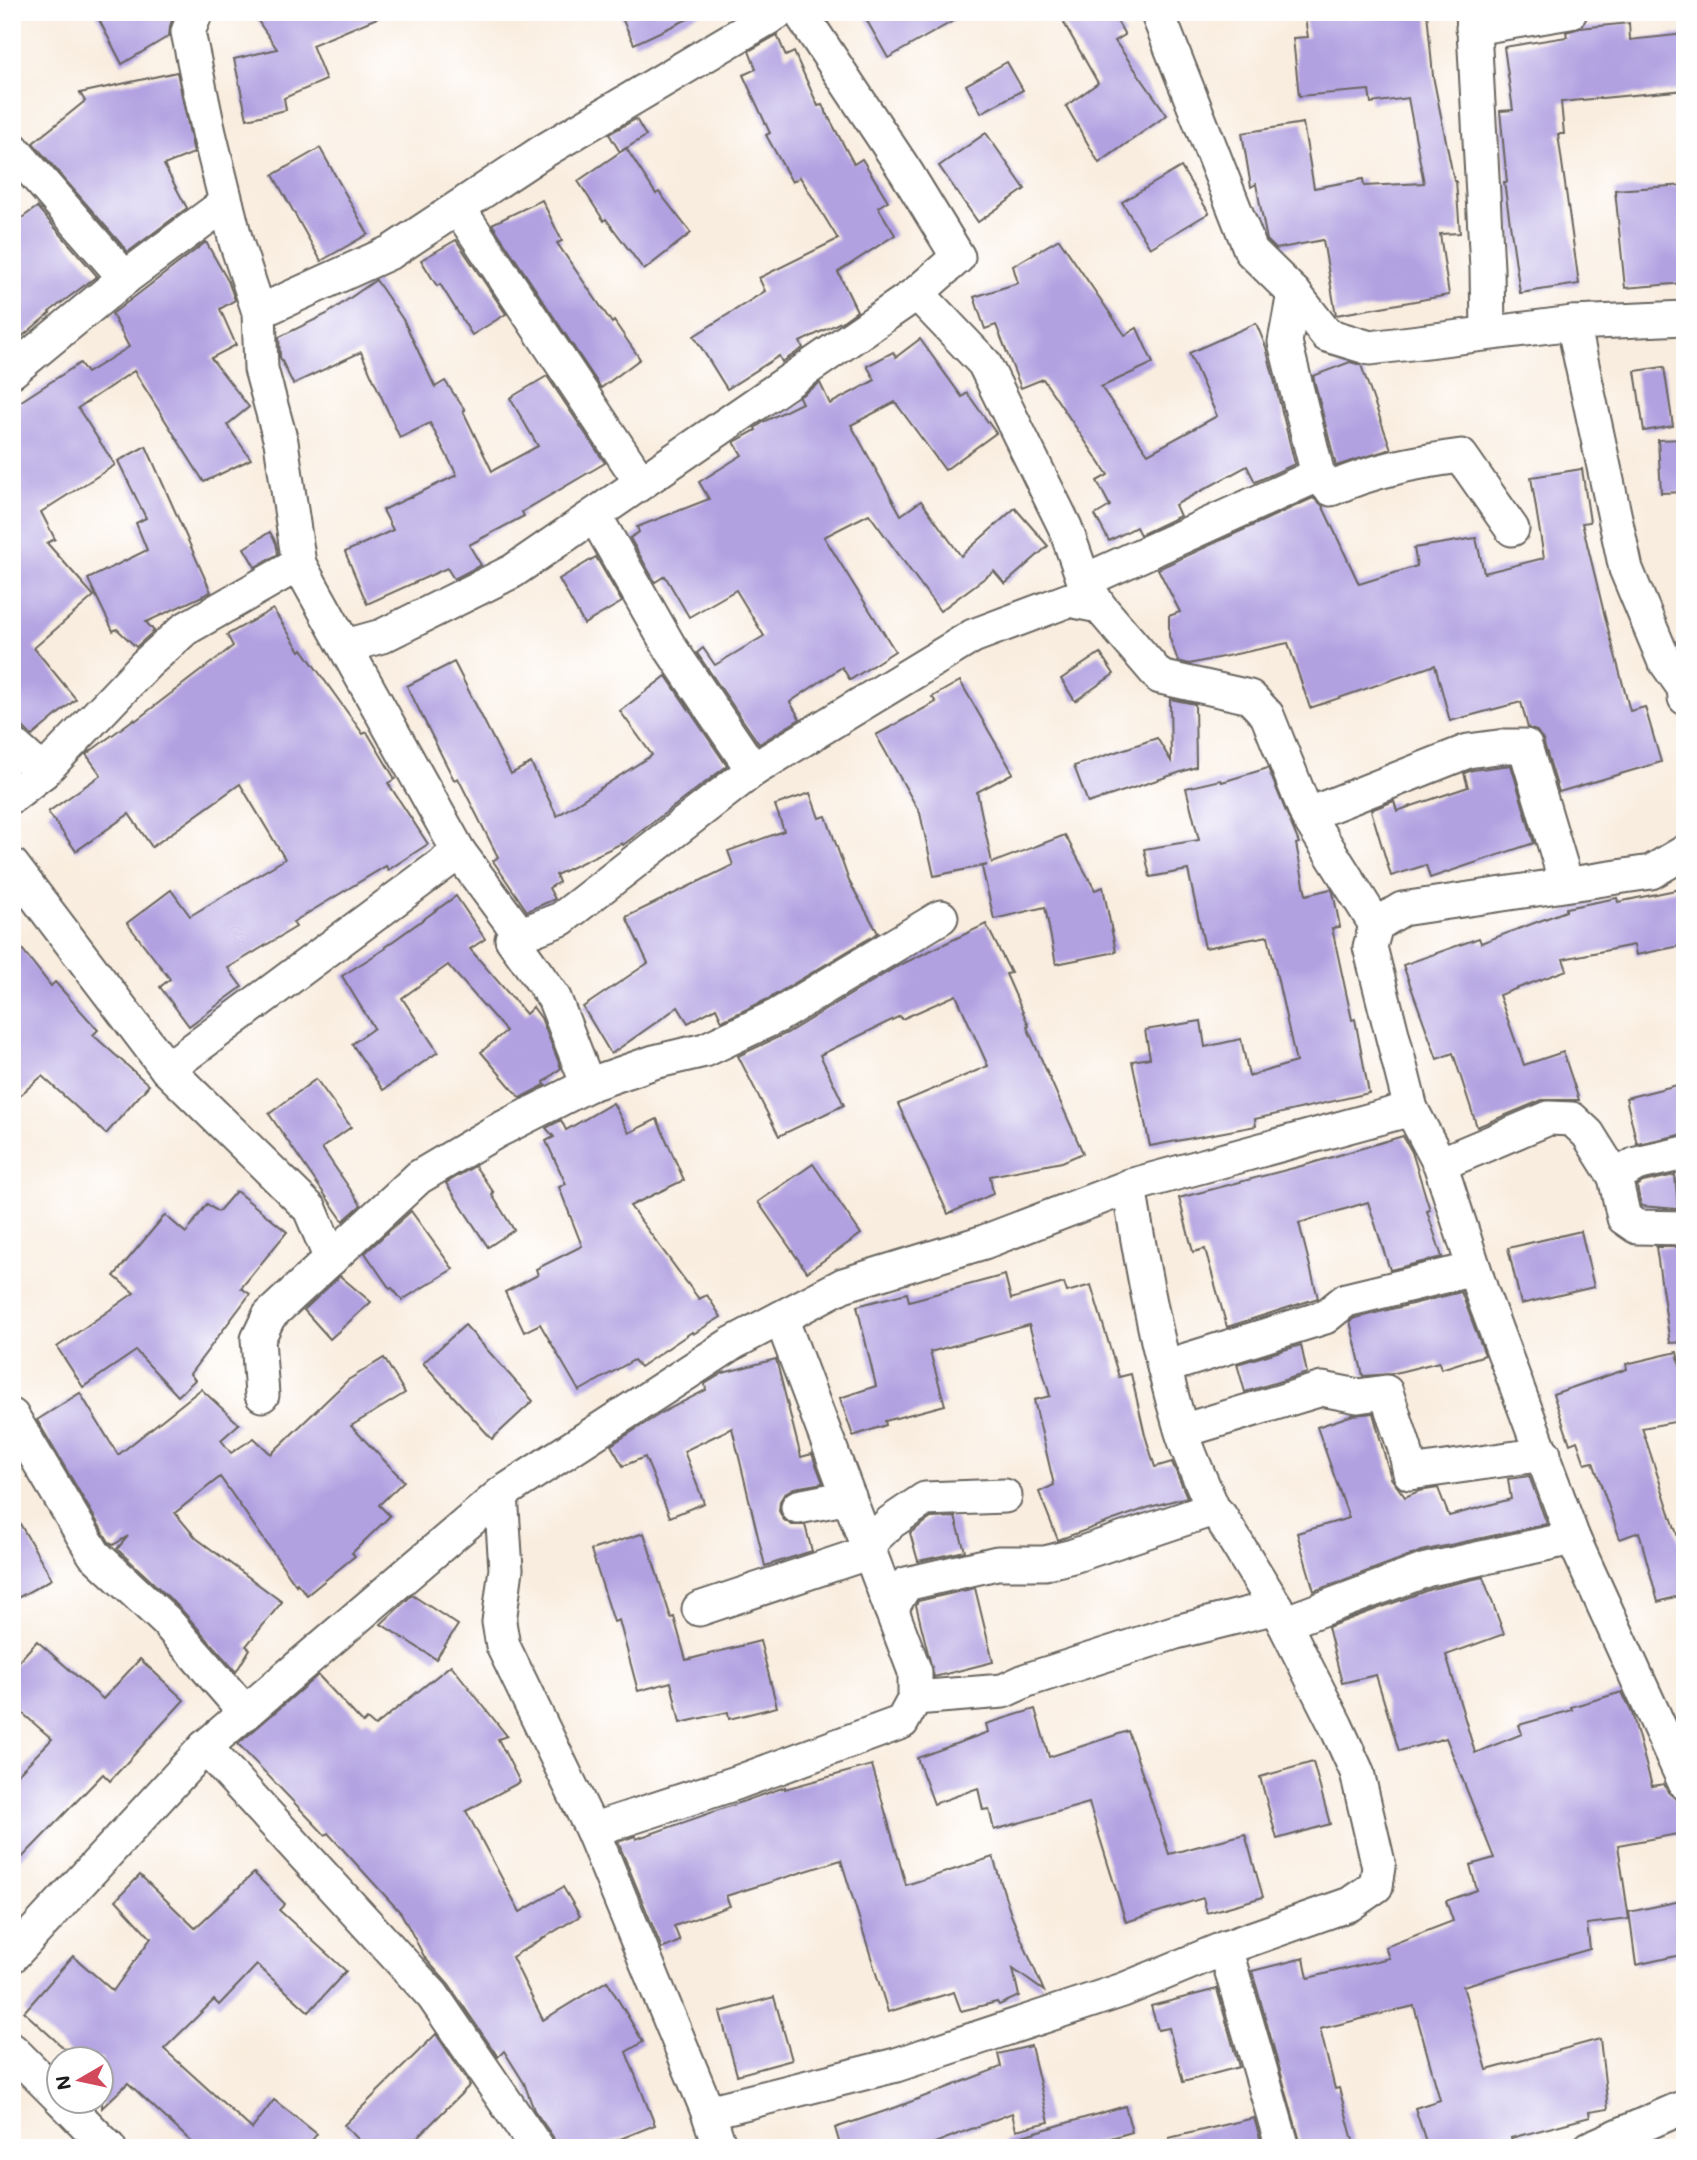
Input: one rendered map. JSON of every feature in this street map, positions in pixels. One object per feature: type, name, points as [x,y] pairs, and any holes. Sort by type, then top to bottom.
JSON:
[{"type":"street","points":[[196,12],[188,32],[226,203],[259,312],[261,369],[281,442],[299,564],[459,852],[519,933]]},
{"type":"street","points":[[259,312],[391,252],[542,152],[778,12]]},
{"type":"street","points":[[346,646],[382,636],[513,571],[917,293],[958,257],[906,172],[800,12]]},
{"type":"street","points":[[1157,12],[1251,251],[1294,293],[1327,335],[1370,348],[1573,323],[1685,318]]},
{"type":"street","points":[[1488,332],[1473,20],[1570,12]]},
{"type":"street","points":[[12,148],[125,278]]},
{"type":"street","points":[[12,371],[125,278],[226,203]]},
{"type":"street","points":[[459,209],[641,482]]},
{"type":"street","points":[[917,293],[984,363],[1065,527],[1092,593],[1160,677],[1250,697],[1267,715],[1307,815],[1376,925]]},
{"type":"street","points":[[1294,293],[1285,342],[1318,475],[1331,489],[1358,477],[1414,462],[1461,456],[1511,529]]},
{"type":"street","points":[[1573,323],[1626,569],[1663,658],[1684,692]]},
{"type":"street","points":[[588,1086],[554,998],[513,939],[519,933],[561,919],[753,770],[973,636],[1092,593],[1318,475]]},
{"type":"street","points":[[595,516],[669,646],[753,770]]},
{"type":"street","points":[[12,796],[43,772],[146,664],[185,629],[299,564]]},
{"type":"street","points":[[12,744],[43,772]]},
{"type":"street","points":[[1307,815],[1468,751],[1525,746],[1566,883]]},
{"type":"street","points":[[167,1069],[459,852]]},
{"type":"street","points":[[1685,852],[1651,872],[1402,909],[1376,925],[1370,947],[1411,1109],[1440,1164],[1474,1269],[1573,1538],[1685,1783]]},
{"type":"street","points":[[12,865],[167,1069],[310,1209],[331,1259]]},
{"type":"street","points":[[262,1395],[258,1339],[269,1316],[419,1177],[495,1132],[588,1086],[654,1062],[705,1050],[777,1016],[941,917]]},
{"type":"street","points":[[14,1950],[205,1747],[501,1494],[733,1343],[843,1285],[984,1242],[1129,1186],[1411,1109]]},
{"type":"street","points":[[1440,1164],[1549,1118],[1573,1119],[1588,1134],[1615,1177],[1624,1218],[1637,1227],[1685,1228]]},
{"type":"street","points":[[1615,1177],[1636,1164],[1685,1153]]},
{"type":"street","points":[[708,2112],[896,2065],[1123,1990],[1225,1948],[1350,1904],[1376,1886],[1379,1867],[1357,1772],[1280,1615],[1220,1516],[1213,1509],[1182,1431],[1164,1367],[1142,1266],[1129,1186]]},
{"type":"street","points":[[1164,1367],[1325,1317],[1346,1300],[1474,1269]]},
{"type":"street","points":[[592,1830],[736,1783],[902,1722],[915,1698],[915,1672],[781,1318]]},
{"type":"street","points":[[1182,1431],[1322,1389],[1358,1396],[1386,1392],[1405,1448],[1410,1473],[1544,1454]]},
{"type":"street","points":[[12,1416],[94,1554],[166,1621],[246,1713]]},
{"type":"street","points":[[501,1494],[506,1569],[499,1622],[503,1646],[592,1830],[708,2112],[720,2148]]},
{"type":"street","points":[[699,1609],[868,1548],[891,1522],[925,1499],[1005,1496]]},
{"type":"street","points":[[798,1507],[849,1497]]},
{"type":"street","points":[[891,1609],[906,1584],[997,1563],[1045,1563],[1213,1509]]},
{"type":"street","points":[[915,1698],[1003,1691],[1027,1680],[1176,1632],[1280,1615],[1426,1570],[1573,1538]]},
{"type":"street","points":[[205,1747],[433,1996],[537,2148]]},
{"type":"street","points":[[1225,1948],[1283,2148]]},
{"type":"street","points":[[12,2050],[46,2084]]},
{"type":"street","points":[[1590,2148],[1679,2109],[1685,2112]]},
{"type":"street","points":[[76,2114],[110,2148]]},
{"type":"building","points":[[95,12],[175,12],[169,36],[122,64]]},
{"type":"building","points":[[252,12],[389,13],[312,45],[326,80],[284,98],[286,110],[247,119],[234,59],[277,49]]},
{"type":"building","points":[[619,12],[703,12],[634,44]]},
{"type":"building","points":[[862,12],[969,12],[888,58]]},
{"type":"building","points":[[1082,12],[1112,12],[1125,35],[1115,41],[1167,115],[1099,163],[1066,106],[1098,83],[1064,23]]},
{"type":"building","points":[[1304,12],[1427,12],[1433,76],[1456,181],[1460,233],[1440,234],[1449,295],[1336,315],[1323,240],[1276,249],[1267,240],[1256,184],[1251,187],[1242,133],[1303,123],[1314,188],[1363,179],[1364,186],[1424,183],[1408,98],[1371,103],[1369,90],[1299,96],[1293,38],[1308,37]]},
{"type":"building","points":[[1629,23],[1630,40],[1685,34],[1685,90],[1561,102],[1564,134],[1558,134],[1579,284],[1520,293],[1504,182],[1507,182],[1500,111],[1513,110],[1504,47],[1567,37],[1566,32],[1580,28]]},
{"type":"building","points":[[777,35],[786,56],[794,52],[818,106],[822,105],[854,164],[862,159],[888,201],[878,207],[895,235],[838,272],[857,311],[800,342],[803,348],[782,362],[779,356],[727,389],[694,336],[765,291],[759,278],[838,239],[800,177],[792,182],[766,135],[770,133],[743,75],[756,69],[749,51]]},
{"type":"building","points":[[1007,62],[1023,90],[981,113],[966,85]]},
{"type":"building","points":[[177,72],[194,153],[164,165],[187,208],[128,252],[33,143],[85,101],[80,93]]},
{"type":"building","points":[[636,119],[646,136],[620,152],[609,134]]},
{"type":"building","points":[[986,133],[1025,189],[978,222],[939,166]]},
{"type":"building","points":[[320,148],[368,234],[321,261],[273,175]]},
{"type":"building","points":[[626,148],[656,194],[659,192],[691,233],[644,270],[606,219],[604,221],[578,181]]},
{"type":"building","points":[[1181,167],[1209,213],[1150,248],[1122,202]]},
{"type":"building","points":[[1685,185],[1685,283],[1625,288],[1615,190]]},
{"type":"building","points":[[542,200],[562,241],[557,243],[640,359],[601,388],[492,224]]},
{"type":"building","points":[[37,207],[97,276],[49,312],[12,345],[12,225]]},
{"type":"building","points":[[1059,239],[1125,335],[1137,328],[1153,363],[1101,387],[1148,454],[1217,416],[1189,353],[1256,323],[1266,347],[1295,464],[1255,482],[1247,466],[1175,505],[1180,516],[1140,535],[1136,527],[1109,541],[1095,515],[1110,506],[1097,481],[1108,475],[1043,379],[1021,388],[996,325],[985,329],[974,297],[1018,283],[1013,266]]},
{"type":"building","points":[[456,240],[506,314],[472,335],[440,284],[437,286],[421,260]]},
{"type":"building","points":[[206,242],[228,281],[235,300],[220,309],[236,345],[211,358],[249,407],[227,425],[251,459],[204,482],[134,371],[78,408],[115,465],[41,512],[55,539],[47,543],[94,596],[34,648],[76,699],[32,736],[12,716],[12,407],[80,363],[87,373],[129,347],[112,314]]},
{"type":"building","points":[[376,280],[404,321],[435,387],[445,381],[465,410],[463,411],[492,471],[538,446],[510,398],[547,376],[605,463],[522,512],[524,516],[469,545],[481,565],[454,579],[447,568],[367,604],[345,552],[393,530],[383,510],[457,475],[430,423],[400,438],[361,352],[293,384],[280,357],[279,337],[327,314]]},
{"type":"building","points":[[920,339],[962,397],[967,393],[996,433],[945,470],[895,402],[851,425],[901,515],[921,501],[961,556],[1015,508],[1048,546],[1005,584],[994,571],[940,611],[869,514],[824,537],[895,651],[850,680],[842,667],[790,702],[800,719],[759,744],[697,653],[703,648],[715,665],[764,636],[736,590],[689,617],[665,576],[655,582],[630,538],[639,532],[637,527],[709,499],[699,482],[742,455],[734,442],[756,430],[755,428],[765,421],[802,403],[799,397],[820,383],[830,404],[875,380],[867,366],[893,352],[896,357]]},
{"type":"building","points":[[1350,362],[1361,365],[1391,449],[1336,466],[1313,376]]},
{"type":"building","points":[[1664,367],[1673,426],[1644,431],[1635,371]]},
{"type":"building","points":[[1685,439],[1685,492],[1661,493],[1658,440]]},
{"type":"building","points":[[146,446],[211,592],[146,622],[154,631],[136,647],[117,629],[113,631],[88,579],[147,550],[136,523],[146,518],[118,461]]},
{"type":"building","points":[[1582,469],[1590,522],[1582,523],[1630,711],[1645,707],[1661,762],[1559,792],[1543,740],[1537,731],[1528,728],[1521,702],[1450,721],[1435,665],[1310,708],[1288,643],[1189,664],[1178,661],[1169,636],[1169,616],[1180,612],[1158,569],[1313,498],[1322,505],[1359,584],[1417,566],[1414,548],[1476,538],[1484,573],[1544,558],[1531,477]]},
{"type":"building","points":[[270,532],[278,554],[255,567],[244,548]]},
{"type":"building","points":[[596,557],[622,602],[584,624],[559,579]]},
{"type":"building","points":[[273,609],[300,651],[302,649],[363,734],[367,732],[395,779],[388,783],[428,844],[388,870],[386,866],[293,922],[296,927],[228,968],[242,987],[189,1026],[160,987],[170,979],[127,923],[171,890],[190,916],[285,859],[240,784],[152,847],[129,814],[76,851],[48,812],[101,775],[86,754],[134,719],[135,721],[233,646],[227,635]]},
{"type":"building","points":[[1100,653],[1114,674],[1075,701],[1061,679]]},
{"type":"building","points":[[454,662],[511,774],[531,763],[557,816],[652,755],[620,711],[666,676],[727,766],[623,845],[622,843],[556,875],[559,882],[549,888],[555,899],[527,911],[493,861],[498,857],[458,778],[454,780],[407,686]]},
{"type":"building","points":[[960,681],[1013,773],[977,792],[992,863],[1065,835],[1095,890],[1103,887],[1116,952],[1056,964],[1045,907],[994,919],[982,867],[987,865],[934,876],[920,813],[876,735],[936,702],[932,697]]},
{"type":"building","points":[[1170,699],[1195,704],[1196,767],[1088,803],[1074,766],[1157,738],[1171,761]]},
{"type":"building","points":[[1511,765],[1534,843],[1430,878],[1426,865],[1391,876],[1371,810],[1394,801],[1397,811],[1468,787],[1464,773]]},
{"type":"building","points":[[1268,768],[1299,843],[1296,844],[1306,895],[1331,889],[1333,892],[1340,927],[1332,928],[1352,1020],[1355,1019],[1369,1093],[1255,1119],[1256,1126],[1150,1146],[1132,1061],[1150,1058],[1145,1030],[1201,1021],[1205,1047],[1241,1039],[1249,1076],[1296,1062],[1268,936],[1205,948],[1188,870],[1150,877],[1144,849],[1199,840],[1186,788],[1221,780],[1222,782]]},
{"type":"building","points":[[810,793],[819,818],[826,816],[849,881],[878,933],[768,999],[722,1021],[716,1008],[688,1023],[678,1007],[611,1054],[583,1007],[648,963],[626,917],[733,865],[728,851],[784,831],[775,805]]},
{"type":"building","points":[[1685,888],[1685,945],[1636,955],[1634,945],[1563,959],[1567,970],[1499,995],[1524,1065],[1563,1052],[1579,1100],[1542,1100],[1477,1127],[1453,1053],[1437,1059],[1403,965],[1479,938],[1481,943],[1566,911],[1566,908],[1617,898],[1618,902]]},
{"type":"building","points":[[456,896],[485,939],[470,949],[526,1014],[533,1007],[541,1018],[561,1068],[544,1082],[545,1085],[520,1098],[481,1052],[506,1031],[448,965],[402,998],[438,1052],[383,1090],[352,1044],[374,1028],[342,976],[386,948]]},
{"type":"building","points":[[986,924],[1011,973],[1006,974],[1029,1026],[1027,1027],[1083,1153],[1062,1162],[990,1176],[993,1194],[948,1214],[898,1104],[988,1066],[956,995],[902,1019],[900,1016],[820,1055],[844,1105],[779,1136],[738,1056],[787,1033],[896,967]]},
{"type":"building","points":[[12,936],[51,986],[55,982],[98,1030],[93,1035],[149,1085],[106,1134],[42,1076],[12,1102]]},
{"type":"building","points":[[316,1079],[351,1127],[322,1148],[361,1205],[343,1221],[269,1114]]},
{"type":"building","points":[[1685,1083],[1685,1134],[1637,1144],[1626,1098]]},
{"type":"building","points":[[613,1103],[629,1133],[657,1119],[684,1180],[630,1206],[699,1299],[707,1295],[721,1317],[693,1334],[692,1332],[640,1367],[634,1360],[579,1391],[540,1324],[524,1332],[505,1292],[538,1275],[536,1269],[582,1246],[559,1187],[566,1184],[546,1141],[554,1137],[546,1128],[561,1120],[566,1130]]},
{"type":"building","points":[[1403,1136],[1412,1152],[1442,1257],[1390,1270],[1368,1202],[1299,1223],[1318,1298],[1227,1327],[1205,1249],[1193,1252],[1179,1198]]},
{"type":"building","points":[[813,1164],[861,1234],[807,1272],[758,1202]]},
{"type":"building","points":[[475,1166],[494,1193],[492,1195],[514,1230],[488,1247],[446,1183]]},
{"type":"building","points":[[1675,1175],[1678,1209],[1641,1206],[1637,1186],[1643,1182]]},
{"type":"building","points":[[236,1191],[287,1232],[241,1288],[250,1294],[190,1374],[195,1380],[178,1396],[136,1351],[83,1387],[57,1347],[134,1293],[114,1276],[165,1215],[186,1233],[207,1204],[218,1212]]},
{"type":"building","points":[[411,1211],[453,1269],[402,1300],[390,1289],[365,1253]]},
{"type":"building","points":[[1581,1231],[1594,1287],[1521,1304],[1508,1248]]},
{"type":"building","points":[[1656,1247],[1685,1247],[1685,1342],[1670,1343]]},
{"type":"building","points":[[1005,1275],[1011,1299],[1064,1283],[1067,1292],[1091,1285],[1119,1377],[1131,1374],[1155,1467],[1172,1462],[1187,1497],[1150,1507],[1058,1540],[1039,1492],[1054,1485],[1034,1400],[1050,1396],[1029,1325],[930,1352],[945,1405],[885,1421],[886,1425],[853,1436],[840,1398],[876,1386],[857,1306],[907,1293],[909,1301]]},
{"type":"building","points":[[340,1276],[371,1302],[330,1339],[304,1310]]},
{"type":"building","points":[[1461,1292],[1485,1355],[1441,1369],[1439,1362],[1391,1374],[1363,1376],[1350,1321]]},
{"type":"building","points":[[465,1325],[533,1401],[492,1439],[423,1363]]},
{"type":"building","points":[[1301,1345],[1307,1373],[1245,1392],[1237,1364]]},
{"type":"building","points":[[1677,1352],[1685,1388],[1685,1420],[1642,1428],[1685,1559],[1685,1594],[1658,1602],[1639,1532],[1620,1539],[1593,1462],[1585,1464],[1577,1441],[1570,1444],[1553,1394],[1627,1369],[1626,1364]]},
{"type":"building","points":[[384,1358],[405,1393],[351,1426],[404,1481],[379,1505],[390,1516],[352,1553],[355,1556],[307,1595],[297,1583],[296,1585],[220,1477],[175,1513],[196,1538],[282,1602],[246,1646],[250,1649],[236,1672],[179,1607],[117,1549],[128,1536],[113,1545],[109,1542],[37,1420],[80,1393],[118,1455],[201,1389],[239,1424],[221,1440],[231,1453],[254,1438],[271,1454],[348,1380]]},
{"type":"building","points":[[776,1359],[801,1457],[812,1454],[823,1483],[794,1488],[785,1493],[780,1501],[779,1511],[784,1520],[792,1525],[805,1525],[812,1551],[765,1566],[732,1428],[684,1451],[704,1503],[670,1517],[645,1457],[623,1466],[611,1445],[663,1412],[706,1390],[705,1384],[723,1373]]},
{"type":"building","points":[[1373,1413],[1391,1478],[1405,1497],[1419,1491],[1438,1488],[1449,1516],[1511,1499],[1508,1479],[1529,1476],[1547,1524],[1422,1551],[1314,1591],[1297,1533],[1349,1518],[1317,1427],[1353,1415]]},
{"type":"building","points":[[12,1510],[52,1579],[12,1601]]},
{"type":"building","points":[[955,1517],[965,1551],[918,1561],[910,1533],[931,1518]]},
{"type":"building","points":[[644,1533],[671,1618],[674,1617],[686,1660],[760,1641],[777,1707],[729,1719],[728,1712],[680,1723],[671,1682],[638,1691],[619,1620],[614,1622],[591,1550]]},
{"type":"building","points":[[1483,1577],[1504,1634],[1446,1655],[1475,1753],[1522,1734],[1519,1725],[1622,1692],[1632,1713],[1652,1786],[1664,1784],[1677,1800],[1683,1833],[1618,1845],[1629,1919],[1587,1924],[1590,1949],[1463,1986],[1487,2070],[1600,2039],[1608,2109],[1589,2112],[1590,2117],[1511,2138],[1514,2148],[1428,2148],[1415,2108],[1440,2100],[1414,2006],[1320,2029],[1335,2089],[1339,2088],[1355,2148],[1302,2148],[1252,1971],[1304,1958],[1308,1978],[1389,1958],[1385,1947],[1453,1921],[1446,1901],[1477,1890],[1470,1865],[1494,1858],[1446,1738],[1399,1751],[1376,1675],[1342,1683],[1328,1627],[1431,1589]]},
{"type":"building","points":[[975,1588],[993,1662],[934,1677],[916,1605],[918,1601]]},
{"type":"building","points":[[412,1595],[458,1625],[436,1659],[381,1624]]},
{"type":"building","points":[[37,1641],[103,1699],[140,1659],[184,1700],[110,1781],[103,1774],[12,1868],[12,1780],[52,1739],[12,1704],[12,1669]]},
{"type":"building","points":[[451,1665],[507,1736],[498,1739],[520,1782],[466,1811],[520,1912],[563,1887],[580,1916],[512,1957],[543,2020],[607,1981],[643,2042],[626,2052],[655,2125],[598,2148],[556,2148],[553,2137],[534,2110],[524,2083],[504,2051],[498,2057],[449,1985],[425,1958],[401,1913],[328,1833],[325,1835],[238,1744],[318,1675],[363,1723],[367,1719],[375,1726]]},
{"type":"building","points":[[1035,1709],[1049,1757],[1128,1731],[1169,1854],[1245,1834],[1263,1897],[1207,1913],[1203,1898],[1126,1922],[1089,1803],[994,1830],[989,1809],[983,1810],[978,1788],[934,1804],[917,1758],[988,1732],[986,1724]]},
{"type":"building","points":[[1313,1762],[1330,1824],[1277,1839],[1260,1777]]},
{"type":"building","points":[[872,1765],[906,1885],[993,1857],[1011,1915],[1044,1991],[1013,1969],[1019,1996],[999,2005],[997,2002],[961,2011],[954,1992],[888,2012],[841,1860],[726,1896],[730,1906],[674,1926],[680,1941],[662,1949],[618,1842],[635,1836],[636,1839],[785,1787]]},
{"type":"building","points":[[254,1873],[285,1904],[279,1910],[346,1971],[309,2012],[257,1965],[219,2005],[214,2000],[164,2049],[252,2129],[274,2100],[317,2134],[306,2148],[198,2148],[128,2083],[116,2095],[116,2044],[59,2044],[24,2012],[73,1956],[113,1991],[151,1938],[116,1900],[140,1875],[195,1928]]},
{"type":"building","points":[[1685,1900],[1685,1954],[1636,1965],[1629,1912]]},
{"type":"building","points":[[1217,1989],[1239,2067],[1183,2082],[1169,2028],[1158,2030],[1151,2006]]},
{"type":"building","points":[[774,1997],[792,2060],[737,2075],[720,2012]]},
{"type":"building","points":[[436,2034],[470,2085],[407,2148],[367,2148],[344,2125]]},
{"type":"building","points":[[1031,2046],[1049,2122],[1016,2130],[1012,2113],[922,2148],[841,2148],[835,2128],[1001,2067],[998,2054]]},
{"type":"building","points":[[1125,2106],[1132,2132],[1076,2148],[1006,2148],[1005,2141]]},
{"type":"building","points":[[1254,2118],[1263,2148],[1170,2148],[1169,2138]]}]
